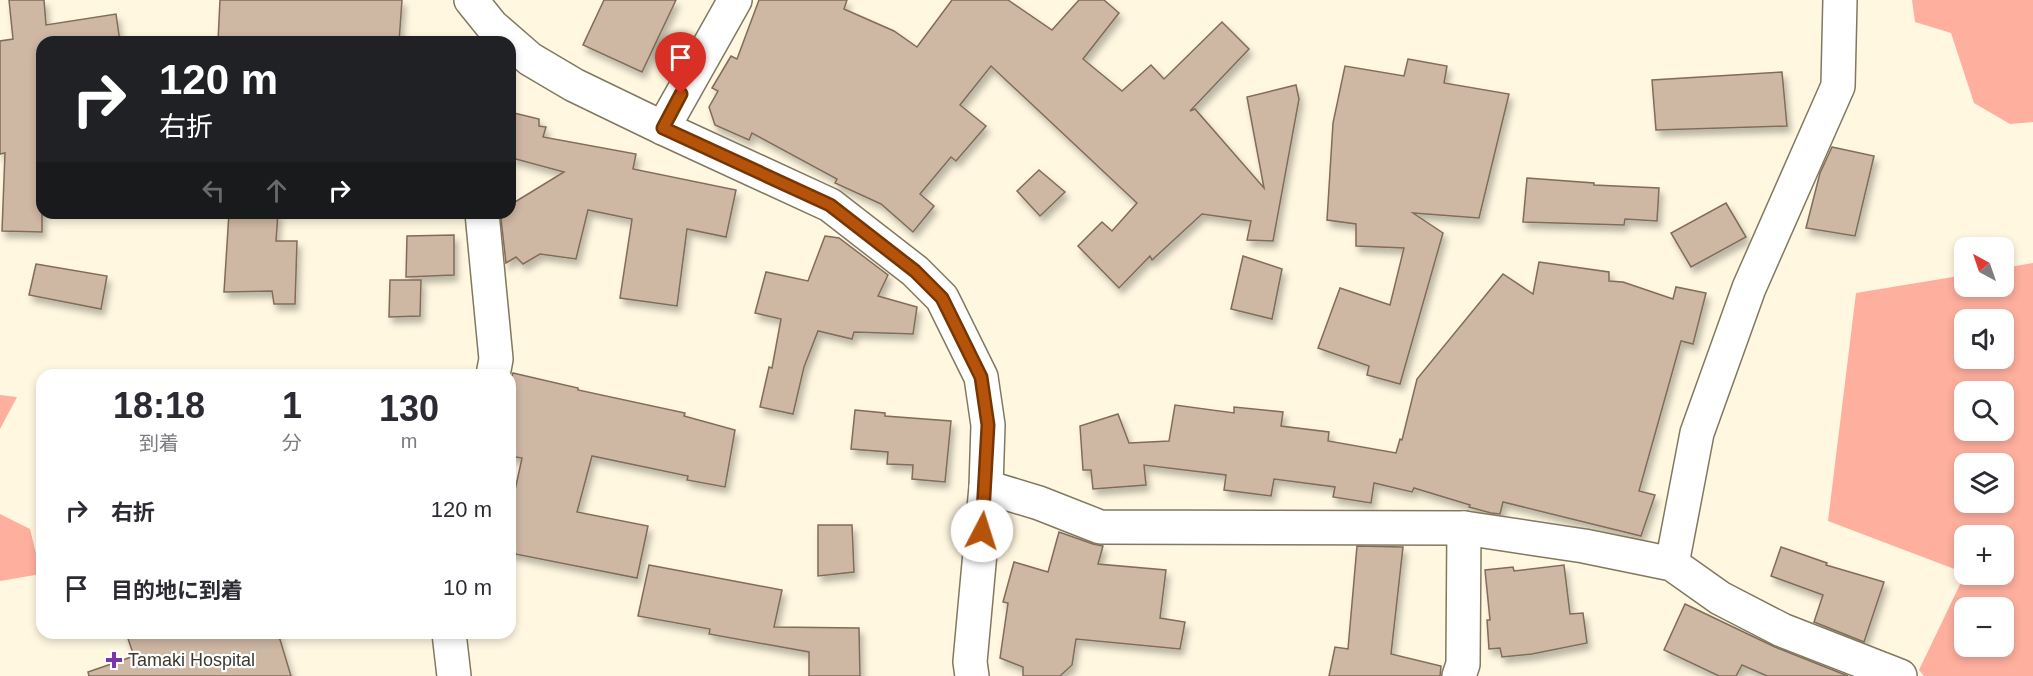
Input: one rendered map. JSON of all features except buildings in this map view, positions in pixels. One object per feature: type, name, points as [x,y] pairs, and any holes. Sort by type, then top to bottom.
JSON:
[{"type":"street","points":[[471,0],[489,34]]},
{"type":"street","points":[[663,128],[735,0]]},
{"type":"street","points":[[1672,564],[1697,433],[1749,288],[1838,86],[1840,0]]},
{"type":"street","points":[[516,50],[574,85],[830,205],[915,271],[942,298],[981,377],[988,425],[986,487],[970,662],[972,676]]},
{"type":"street","points":[[483,219],[496,359],[494,369]]},
{"type":"street","points":[[986,487],[1039,503],[1100,527],[1464,528],[1584,546],[1672,564],[1720,598],[1782,630],[1900,676]]},
{"type":"street","points":[[1460,676],[1463,664],[1464,528]]},
{"type":"street","points":[[450,639],[454,676]]},
{"type":"shaded area","points":[[1912,0],[2033,0],[2033,122],[2010,124],[1974,103],[1951,33],[1915,22]]},
{"type":"shaded area","points":[[2033,263],[2033,676],[1924,676],[1919,670],[1960,585],[2014,585],[2014,525],[1954,525],[1954,569],[1828,521],[1856,293],[1954,277],[1954,297],[2014,297],[2014,266]]},
{"type":"shaded area","points":[[0,395],[17,397],[0,429]]},
{"type":"shaded area","points":[[0,514],[30,529],[36,554],[36,575],[0,581]]},
{"type":"place","name":"Tamaki Hospital","points":[[114,660]]},
{"type":"route","points":[[681,94],[663,128],[830,205],[915,271],[942,298],[981,377],[988,425],[982,531]]}]
